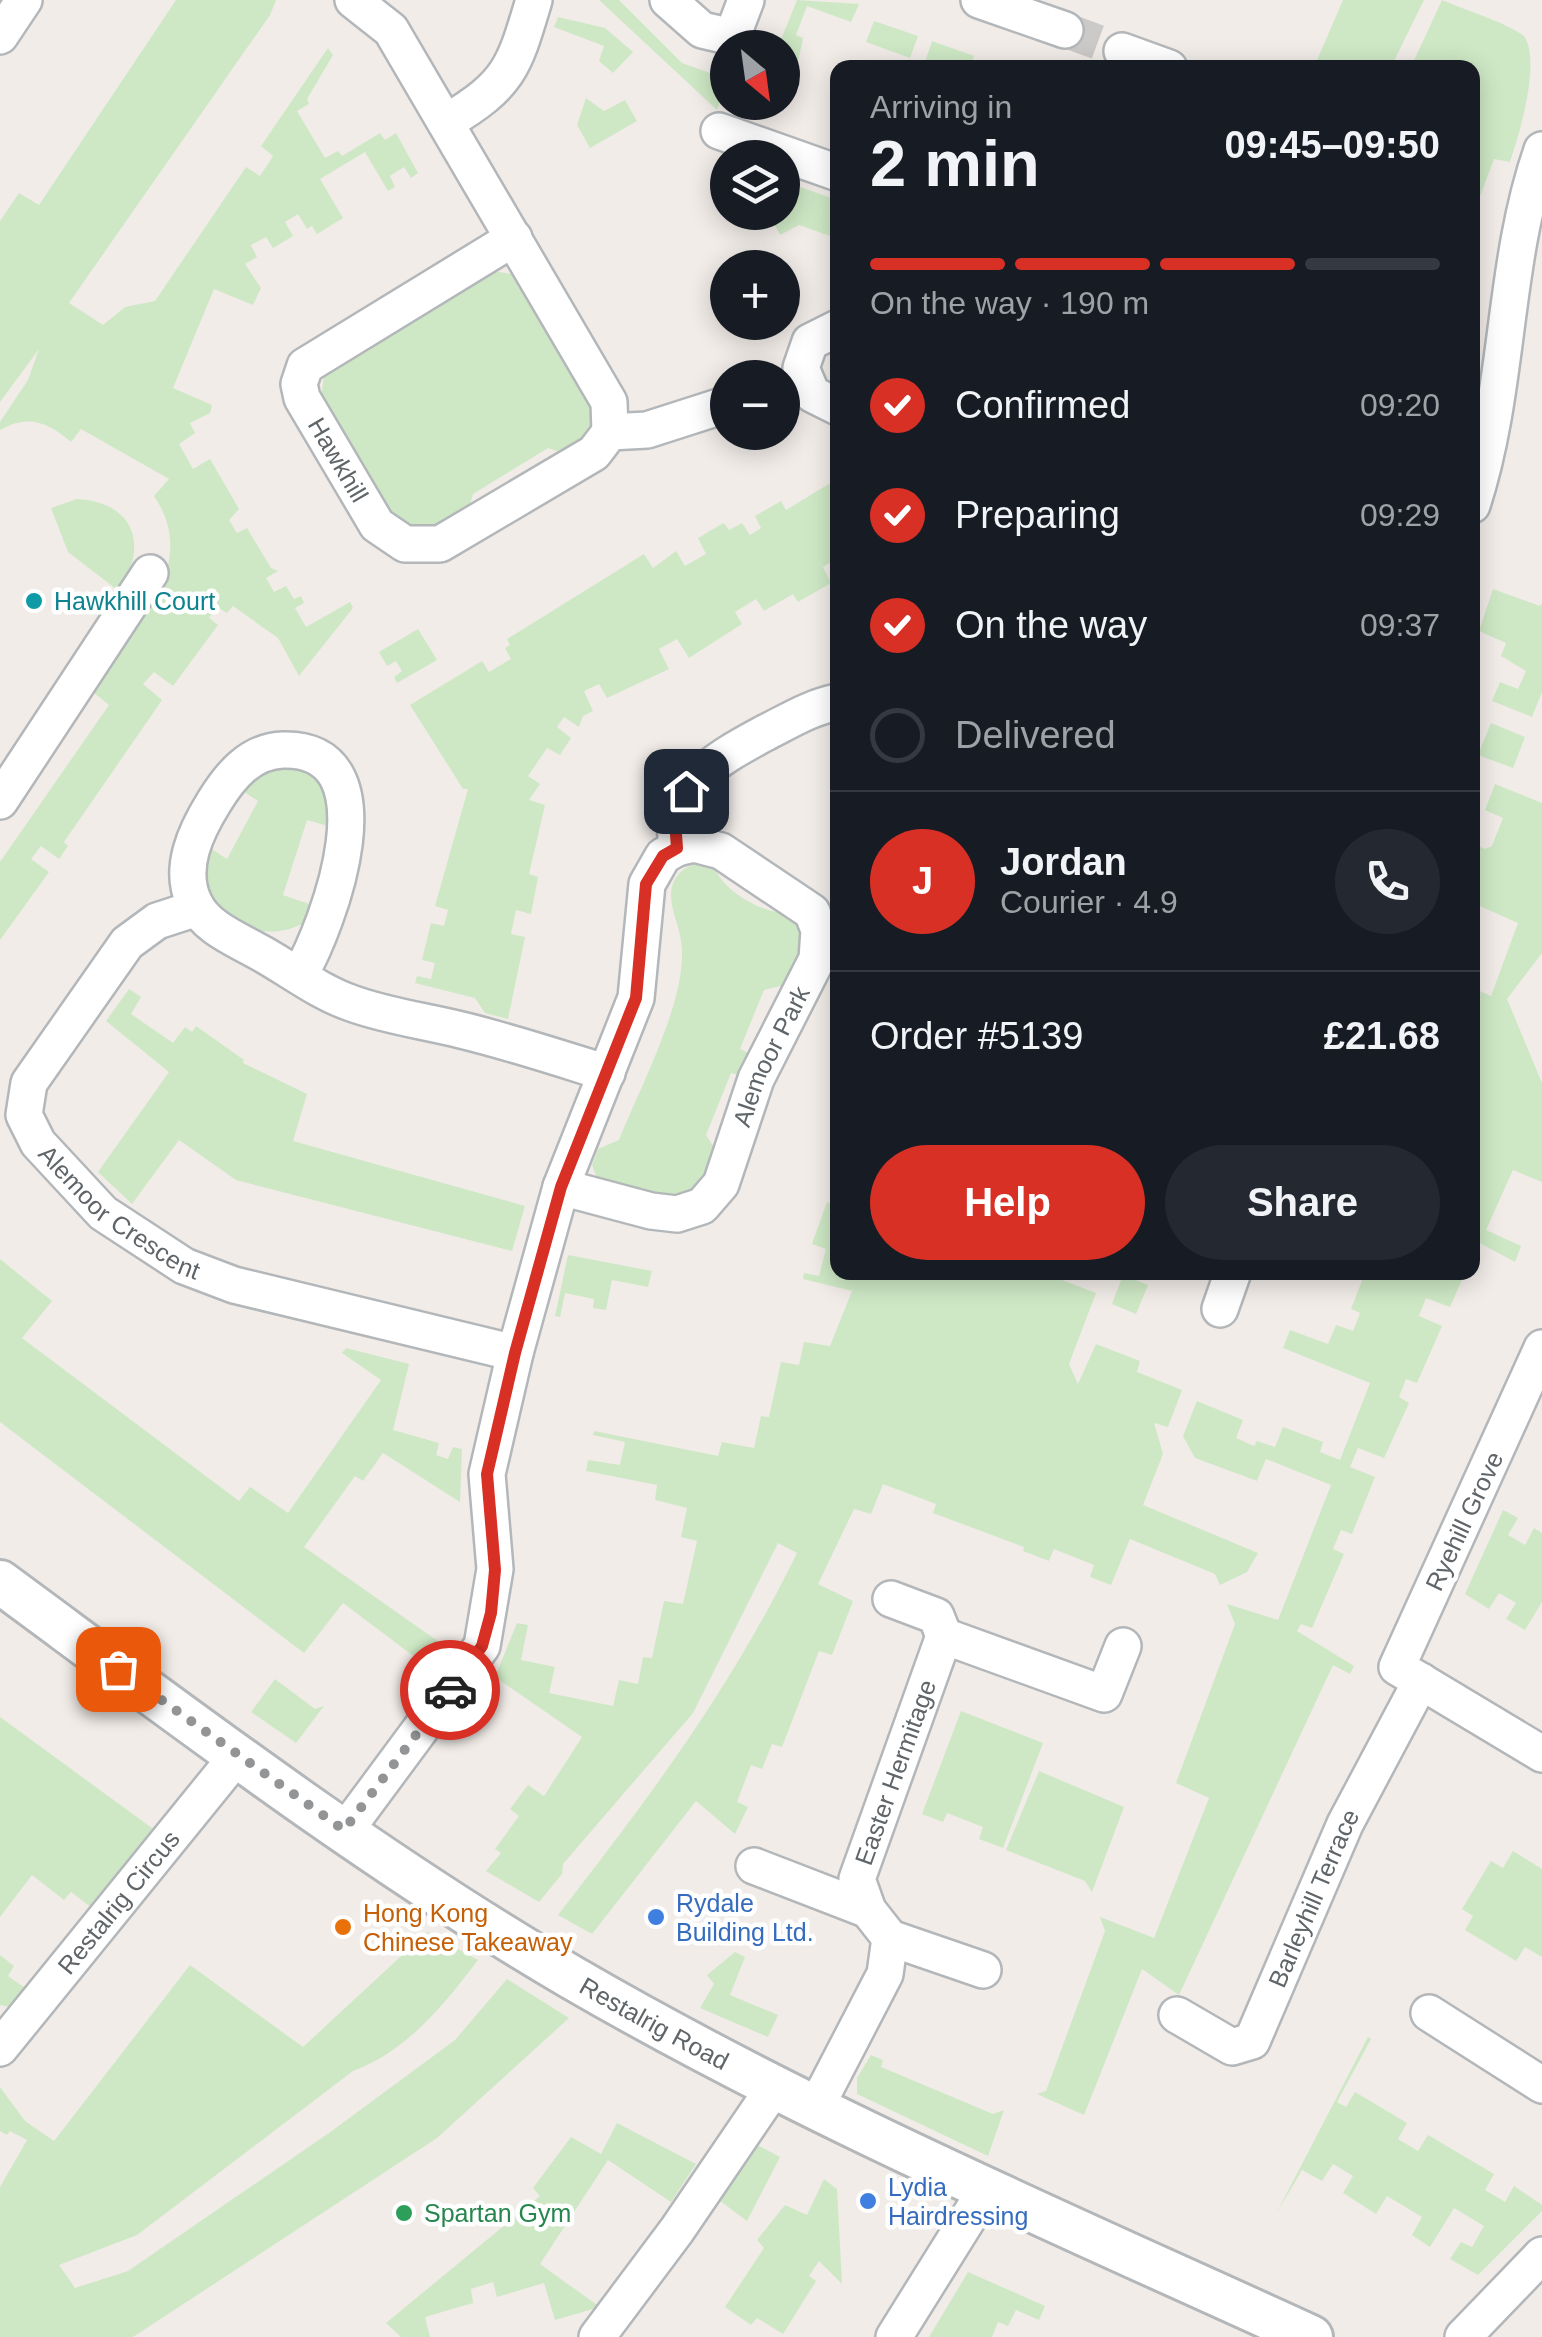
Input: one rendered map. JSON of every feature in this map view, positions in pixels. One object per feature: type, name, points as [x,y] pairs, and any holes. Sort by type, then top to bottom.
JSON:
[{"type":"street","points":[[0,36],[24,0]]},
{"type":"street","points":[[353,0],[391,30],[448,121],[609,402],[610,432],[647,430],[710,410]]},
{"type":"street","points":[[448,121],[488,97],[504,80],[534,0]]},
{"type":"street","points":[[668,0],[702,30],[732,37],[746,0]]},
{"type":"street","points":[[980,0],[1065,30]]},
{"type":"street","points":[[1122,51],[1147,60]]},
{"type":"street","points":[[719,130],[830,171]]},
{"type":"street","points":[[1480,476],[1490,440],[1518,239],[1542,150]]},
{"type":"street","name":"Hawkhill","points":[[514,238],[310,360],[300,384],[308,410],[377,525],[397,542],[414,546],[432,546],[450,539],[594,454],[610,432]]},
{"type":"street","points":[[800,363],[813,339],[830,332]]},
{"type":"street","points":[[800,384],[830,403]]},
{"type":"street","points":[[0,802],[150,573]]},
{"type":"street","points":[[344,1830],[482,1646],[495,1570],[487,1474],[515,1353],[561,1187],[636,998],[646,884],[663,856],[677,848],[679,804],[710,764],[795,717],[830,705]]},
{"type":"street","points":[[299,976],[314,948],[348,825],[345,793],[324,763],[304,753],[281,750],[254,757],[239,769],[208,812],[192,850],[188,878],[197,908],[220,930],[299,976],[354,1004],[504,1040],[607,1073]]},
{"type":"street","name":"Alemoor Park","points":[[561,1187],[651,1211],[677,1214],[702,1206],[721,1184],[763,1064],[818,959],[819,930],[812,912],[721,851],[694,844],[677,848]]},
{"type":"street","name":"Alemoor Crescent","points":[[197,908],[158,921],[127,943],[29,1084],[24,1115],[38,1143],[103,1213],[184,1266],[234,1285],[515,1353]]},
{"type":"street","points":[[1220,1310],[1230,1280]]},
{"type":"street","name":"Ryehill Grove","points":[[1420,1681],[1397,1667],[1531,1406],[1542,1348]]},
{"type":"street","name":"Restalrig Road","points":[[0,1582],[344,1830],[570,1976],[772,2090],[1311,2337]]},
{"type":"street","points":[[892,1599],[936,1616],[944,1636],[1104,1694],[1123,1646]]},
{"type":"street","name":"Easter Hermitage","points":[[816,2108],[885,1974],[879,1924],[856,1880],[944,1636]]},
{"type":"street","points":[[1420,1681],[1542,1754]]},
{"type":"street","name":"Barleyhill Terrace","points":[[1178,2016],[1232,2048],[1252,2041],[1345,1824],[1420,1681]]},
{"type":"street","name":"Restalrig Circus","points":[[0,2048],[237,1756]]},
{"type":"street","points":[[754,1866],[983,1970]]},
{"type":"street","points":[[1429,2012],[1542,2086]]},
{"type":"street","points":[[597,2337],[772,2090]]},
{"type":"street","points":[[894,2337],[987,2188]]},
{"type":"street","points":[[1463,2337],[1542,2255]]},
{"type":"green space","points":[[176,0],[276,0],[270,15],[69,303],[103,325],[125,307],[155,301],[246,167],[260,176],[273,156],[261,146],[328,48],[333,55],[307,99],[309,104],[297,111],[325,158],[338,151],[342,156],[380,133],[385,140],[396,133],[418,173],[411,178],[404,167],[390,176],[395,187],[388,191],[365,152],[320,179],[343,218],[317,234],[312,226],[307,229],[298,214],[285,222],[293,236],[273,248],[266,237],[251,245],[257,257],[245,264],[261,288],[253,305],[214,289],[173,388],[212,405],[210,413],[190,423],[195,433],[179,444],[193,469],[210,459],[239,509],[229,520],[237,533],[247,528],[271,568],[278,571],[266,578],[274,592],[286,586],[294,599],[301,596],[304,603],[295,608],[306,627],[350,602],[353,608],[299,676],[278,638],[233,606],[227,613],[217,607],[209,618],[218,625],[173,686],[154,672],[143,684],[162,700],[64,842],[68,846],[59,859],[41,846],[31,859],[49,872],[0,940],[0,862],[109,705],[88,688],[155,598],[166,574],[170,549],[167,523],[154,496],[169,479],[81,429],[71,442],[37,422],[20,422],[0,430],[0,422],[28,380],[39,349],[0,402],[0,221],[19,193],[39,205]]},
{"type":"green space","points":[[599,0],[619,0],[682,63],[710,73],[710,103]]},
{"type":"green space","points":[[797,0],[859,4],[851,22],[807,6],[798,30],[785,30]]},
{"type":"green space","points":[[1343,0],[1424,0],[1394,60],[1317,60]]},
{"type":"green space","points":[[1442,0],[1523,35],[1528,46],[1530,77],[1519,133],[1510,162],[1494,159],[1480,196],[1480,60],[1414,60]]},
{"type":"green space","points":[[558,17],[605,28],[633,52],[613,73],[599,61],[604,46],[554,27]]},
{"type":"green space","points":[[874,21],[918,36],[910,58],[866,42]]},
{"type":"green space","points":[[932,41],[974,56],[973,60],[926,60]]},
{"type":"green space","points":[[586,98],[604,111],[625,100],[637,121],[590,148],[577,125]]},
{"type":"green space","points":[[800,187],[830,198],[830,236],[800,225]]},
{"type":"green space","points":[[493,271],[511,274],[595,416],[589,437],[565,454],[548,448],[473,494],[467,514],[437,530],[416,531],[391,512],[351,453],[321,401],[324,372]]},
{"type":"green space","points":[[830,483],[830,562],[823,567],[830,584],[798,602],[793,594],[764,611],[756,599],[735,612],[742,624],[689,658],[677,639],[659,649],[669,669],[607,698],[599,684],[584,691],[593,711],[583,716],[579,727],[564,717],[557,727],[571,738],[560,755],[547,748],[528,776],[540,784],[529,800],[545,805],[529,874],[538,877],[531,914],[516,910],[511,934],[525,937],[508,1019],[485,1013],[475,998],[415,983],[417,976],[431,979],[435,963],[422,960],[431,923],[444,926],[448,910],[435,906],[468,789],[463,789],[410,705],[482,661],[489,672],[511,659],[505,648],[510,645],[507,639],[644,554],[653,568],[676,551],[685,566],[706,554],[698,538],[720,525],[724,523],[729,530],[742,523],[750,535],[761,528],[755,516],[781,501],[786,510]]},
{"type":"green space","points":[[77,499],[113,509],[131,530],[133,559],[120,592],[68,552],[51,508]]},
{"type":"green space","points":[[1493,589],[1540,606],[1542,603],[1542,692],[1532,717],[1492,701],[1500,682],[1518,689],[1526,671],[1501,656],[1506,643],[1480,628]]},
{"type":"green space","points":[[418,629],[437,660],[397,683],[394,677],[402,671],[396,661],[387,666],[379,652]]},
{"type":"green space","points":[[1491,723],[1525,737],[1513,768],[1480,756]]},
{"type":"green space","points":[[280,765],[307,770],[329,790],[331,827],[307,820],[283,895],[309,904],[302,924],[272,932],[241,926],[228,919],[209,895],[205,866],[207,846],[227,859],[258,801],[243,791],[253,776]]},
{"type":"green space","points":[[1495,784],[1542,803],[1542,953],[1507,999],[1542,1083],[1542,1182],[1513,1170],[1486,1230],[1521,1246],[1515,1262],[1480,1243],[1480,991],[1491,996],[1518,923],[1480,906],[1480,847],[1492,846],[1503,818],[1485,810]]},
{"type":"green space","points":[[698,863],[714,867],[726,885],[757,906],[791,913],[801,940],[784,985],[764,990],[740,1049],[751,1054],[742,1076],[731,1073],[706,1135],[719,1155],[698,1188],[670,1195],[606,1183],[597,1178],[592,1165],[598,1149],[619,1140],[671,1014],[682,963],[671,890],[678,875]]},
{"type":"green space","points":[[129,989],[141,997],[131,1014],[173,1043],[185,1027],[192,1032],[196,1026],[243,1063],[307,1094],[293,1141],[525,1206],[512,1251],[236,1180],[179,1140],[132,1204],[98,1172],[169,1072],[106,1021]]},
{"type":"green space","points":[[827,1202],[830,1280],[1062,1280],[1096,1293],[1069,1364],[1078,1384],[1096,1344],[1140,1361],[1137,1372],[1182,1390],[1168,1427],[1154,1423],[1163,1454],[1143,1505],[1258,1553],[1247,1572],[1220,1585],[1215,1574],[1130,1539],[1111,1585],[1090,1577],[1094,1565],[1054,1549],[1049,1561],[1023,1551],[1024,1547],[933,1513],[936,1504],[883,1484],[871,1514],[854,1509],[818,1584],[853,1601],[832,1655],[819,1651],[782,1747],[772,1744],[762,1769],[751,1765],[737,1802],[748,1807],[735,1834],[696,1801],[592,1934],[558,1915],[687,1740],[744,1650],[797,1553],[778,1543],[693,1713],[563,1864],[562,1874],[539,1902],[486,1871],[501,1853],[495,1849],[519,1816],[510,1809],[528,1785],[544,1796],[582,1737],[495,1677],[517,1623],[528,1625],[521,1660],[555,1667],[549,1693],[613,1706],[619,1680],[638,1684],[643,1657],[652,1658],[664,1601],[683,1604],[697,1541],[681,1537],[687,1508],[655,1500],[657,1485],[586,1471],[588,1460],[620,1465],[625,1442],[593,1435],[594,1431],[718,1456],[722,1442],[754,1448],[761,1416],[769,1417],[781,1362],[799,1365],[804,1342],[830,1346],[852,1291],[803,1279],[804,1273],[819,1276],[826,1249],[812,1244]]},
{"type":"green space","points":[[568,1255],[652,1271],[648,1287],[612,1280],[606,1310],[593,1308],[594,1299],[565,1293],[560,1317],[555,1316]]},
{"type":"green space","points":[[0,1259],[52,1301],[22,1338],[239,1501],[250,1487],[288,1513],[381,1380],[342,1353],[346,1348],[409,1364],[393,1430],[439,1443],[436,1455],[448,1459],[453,1447],[462,1449],[460,1502],[383,1453],[363,1481],[355,1476],[304,1547],[439,1642],[424,1664],[343,1603],[304,1653],[0,1422]]},
{"type":"green space","points":[[1121,1280],[1148,1285],[1136,1314],[1112,1304]]},
{"type":"green space","points":[[1362,1280],[1462,1280],[1450,1307],[1426,1298],[1419,1316],[1442,1326],[1417,1383],[1406,1379],[1399,1397],[1409,1403],[1384,1458],[1358,1448],[1350,1467],[1375,1477],[1352,1534],[1341,1530],[1333,1549],[1344,1554],[1312,1628],[1301,1624],[1297,1631],[1354,1666],[1350,1674],[1333,1665],[1179,1995],[1142,1969],[1084,2115],[1037,2094],[1046,2091],[1105,1931],[1100,1917],[1154,1938],[1209,1798],[1176,1783],[1235,1624],[1227,1604],[1278,1620],[1331,1485],[1266,1459],[1257,1481],[1195,1458],[1183,1436],[1197,1401],[1243,1420],[1236,1438],[1254,1446],[1257,1441],[1275,1447],[1283,1427],[1323,1442],[1320,1452],[1340,1460],[1370,1383],[1283,1348],[1290,1330],[1328,1344],[1336,1325],[1353,1331],[1360,1313],[1351,1309]]},
{"type":"green space","points":[[1503,1510],[1518,1518],[1508,1535],[1525,1545],[1534,1528],[1542,1533],[1542,1602],[1525,1630],[1506,1619],[1516,1603],[1499,1593],[1489,1609],[1465,1594]]},
{"type":"green space","points":[[275,1679],[315,1709],[324,1706],[296,1743],[251,1712]]},
{"type":"green space","points":[[961,1711],[1043,1743],[1003,1848],[979,1839],[983,1827],[947,1813],[943,1822],[922,1814]]},
{"type":"green space","points":[[0,1717],[156,1831],[96,1911],[71,1892],[64,1900],[32,1875],[0,1917]]},
{"type":"green space","points":[[1039,1771],[1124,1807],[1092,1892],[1085,1881],[1006,1850]]},
{"type":"green space","points":[[1513,1851],[1542,1869],[1542,1957],[1525,1947],[1516,1961],[1465,1930],[1473,1916],[1462,1909],[1491,1861],[1503,1868]]},
{"type":"green space","points":[[427,1932],[478,1960],[423,2025],[391,2052],[353,2071],[137,2235],[59,2265],[75,2288],[128,2271],[329,2133],[455,2040],[507,1979],[569,2018],[437,2138],[133,2337],[0,2337],[0,2187],[27,2140],[10,2131],[7,2135],[0,2131],[0,2087],[25,2121],[54,2141],[190,1965],[303,2047]]},
{"type":"green space","points":[[735,1952],[745,1957],[730,1995],[778,2015],[768,2037],[700,2008],[714,1984],[707,1975]]},
{"type":"green space","points":[[0,1955],[14,1966],[8,1976],[28,1990],[11,2007],[0,2005]]},
{"type":"green space","points":[[1368,2037],[1371,2039],[1337,2102],[1346,2107],[1355,2092],[1407,2123],[1398,2139],[1418,2151],[1428,2135],[1494,2174],[1485,2190],[1505,2202],[1514,2186],[1542,2205],[1542,2211],[1478,2275],[1450,2259],[1461,2242],[1472,2247],[1484,2226],[1454,2208],[1430,2247],[1412,2235],[1422,2217],[1387,2196],[1376,2214],[1343,2193],[1353,2176],[1333,2164],[1322,2181],[1302,2170],[1276,2214]]},
{"type":"green space","points":[[871,2055],[883,2060],[881,2067],[993,2114],[1004,2110],[988,2156],[857,2094],[857,2078]]},
{"type":"green space","points":[[617,2123],[696,2164],[671,2202],[608,2160],[540,2264],[600,2307],[555,2320],[544,2283],[497,2297],[493,2282],[471,2289],[473,2303],[425,2317],[430,2337],[401,2337],[386,2323],[540,2196],[533,2188],[571,2137],[601,2154]]},
{"type":"green space","points":[[757,2145],[780,2157],[747,2221],[720,2201]]},
{"type":"green space","points":[[824,2179],[837,2189],[842,2284],[819,2261],[809,2276],[816,2281],[783,2334],[757,2318],[751,2325],[725,2307],[764,2248],[757,2240],[785,2205],[807,2215]]},
{"type":"green space","points":[[968,2272],[1045,2306],[1039,2320],[1016,2310],[1008,2326],[998,2322],[992,2337],[929,2337]]},
{"type":"tunnel","points":[[1065,30],[1122,51]]},
{"type":"way so far","points":[[118,1669],[344,1830],[450,1690]]},
{"type":"place","name":"Hawkhill Court","points":[[34,601]]},
{"type":"place","name":"Rydale Building Ltd.","points":[[656,1917]]},
{"type":"place","name":"Hong Kong Chinese Takeaway","points":[[343,1927]]},
{"type":"place","name":"Lydia Hairdressing","points":[[868,2201]]},
{"type":"place","name":"Spartan Gym","points":[[404,2213]]},
{"type":"route","points":[[450,1690],[482,1646],[491,1613],[495,1570],[486,1507],[487,1474],[515,1353],[561,1187],[630,1019],[640,978],[646,884],[663,856],[677,848],[675,821],[686,791]]}]
